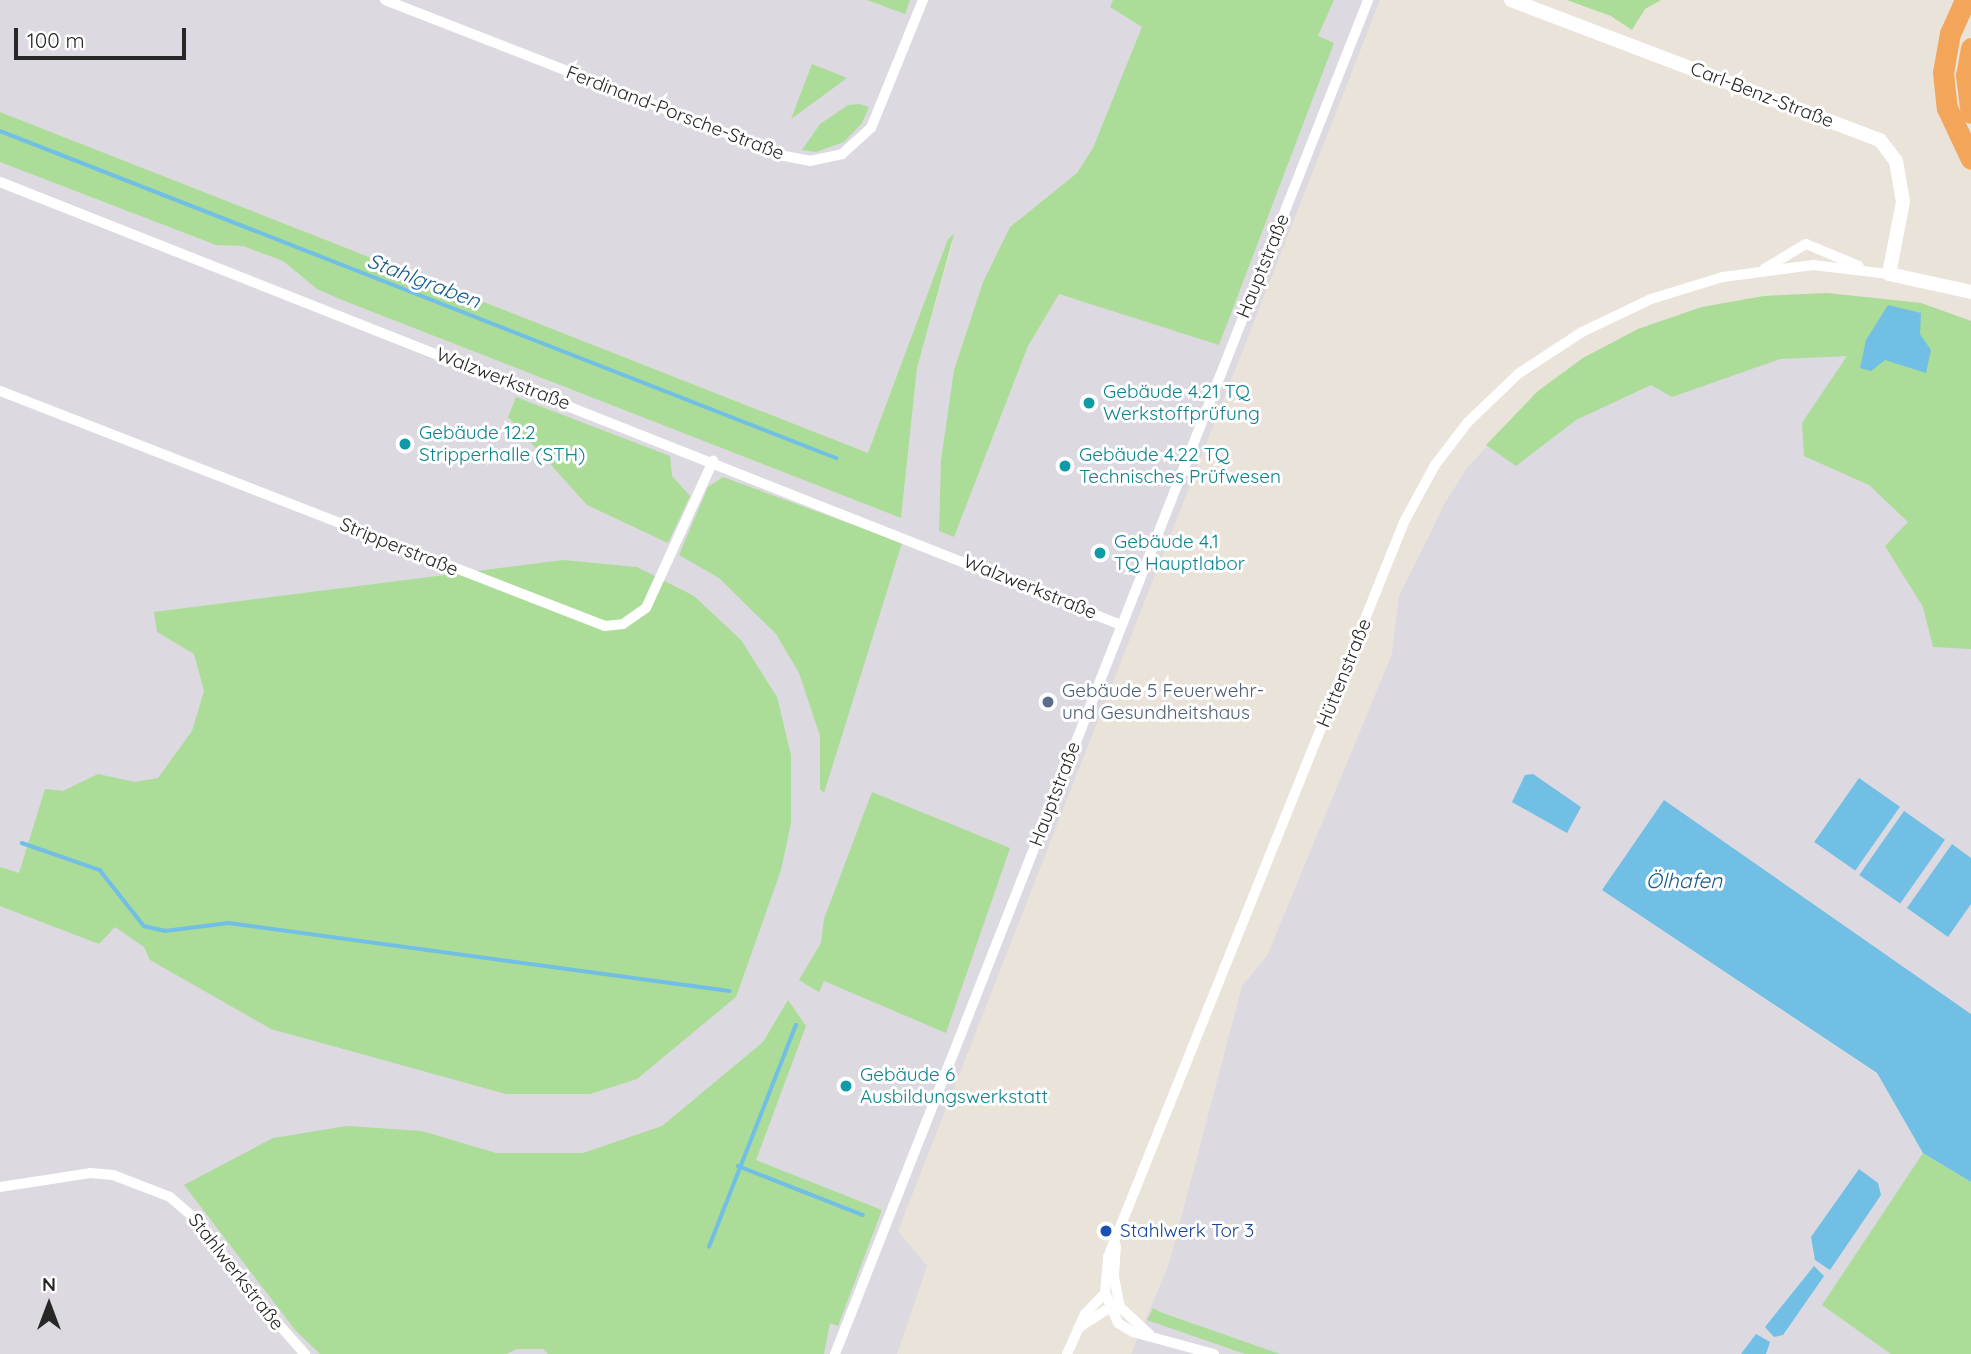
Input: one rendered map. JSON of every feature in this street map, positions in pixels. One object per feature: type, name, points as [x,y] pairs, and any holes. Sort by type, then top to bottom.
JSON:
[{"type":"highway","points":[[1965,0],[1951,33],[1943,72],[1947,108],[1971,159]]},
{"type":"highway","points":[[1971,48],[1966,75],[1971,113]]},
{"type":"street","name":"Ferdinand-Porsche-Straße","points":[[385,0],[785,156],[810,161],[842,154],[871,128],[923,0]]},
{"type":"street","name":"Hauptstraße","points":[[835,1354],[1368,0]]},
{"type":"street","name":"Carl-Benz-Straße","points":[[1511,0],[1880,140],[1892,154],[1903,202],[1889,274]]},
{"type":"street","name":"Walzwerkstraße","points":[[0,182],[713,461],[1121,625]]},
{"type":"street","name":"Hüttenstraße","points":[[1760,271],[1806,244],[1848,263],[1971,292]]},
{"type":"street","name":"Hüttenstraße","points":[[1111,1310],[1105,1293],[1108,1257],[1116,1246],[1404,522],[1435,465],[1493,395],[1582,332],[1687,286],[1760,271],[1813,265],[1889,274]]},
{"type":"street","name":"Stripperstraße","points":[[0,391],[605,626],[623,624],[646,608],[713,461]]},
{"type":"street","name":"Stahlwerkstraße","points":[[0,1187],[90,1173],[113,1175],[170,1197],[200,1223],[243,1284],[305,1354]]},
{"type":"street","name":"Hüttenstraße","points":[[1116,1246],[1118,1298]]},
{"type":"street","points":[[1067,1353],[1079,1328],[1105,1293]]},
{"type":"street","points":[[1079,1328],[1111,1310],[1118,1298]]},
{"type":"street","points":[[1118,1298],[1129,1319],[1151,1336]]},
{"type":"street","points":[[1111,1310],[1126,1328],[1214,1354]]},
{"type":"shaded area","points":[[0,0],[1113,0],[1111,7],[1143,27],[1093,148],[1077,173],[1010,227],[983,282],[954,370],[941,460],[939,531],[954,537],[1028,346],[1059,294],[1072,299],[1333,44],[1318,36],[1334,0],[1380,0],[898,1231],[927,1266],[897,1354],[0,1354],[0,162],[216,245],[243,246],[283,261],[317,289],[342,300],[901,518],[917,368],[953,242],[948,239],[868,453],[0,112]]},
{"type":"shaded area","points":[[1827,293],[1921,303],[1971,321],[1971,1014],[1664,800],[1603,890],[1877,1074],[1923,1152],[1971,1182],[1971,1354],[1131,1354],[1169,1264],[1242,986],[1267,956],[1392,654],[1399,596],[1445,503],[1467,468],[1538,391],[1583,358],[1638,329],[1702,307],[1764,296]]},
{"type":"green space","points":[[867,0],[910,0],[905,14]]},
{"type":"green space","points":[[1113,0],[1334,0],[1318,36],[1334,43],[1219,345],[1059,294],[1028,346],[954,537],[939,531],[941,460],[954,370],[983,282],[1010,227],[1077,173],[1093,148],[1142,27],[1110,7]]},
{"type":"green space","points":[[1567,0],[1661,0],[1645,9],[1632,30],[1611,16]]},
{"type":"green space","points":[[812,64],[847,78],[791,119]]},
{"type":"green space","points":[[848,105],[869,107],[862,123],[844,142],[816,152],[802,150],[820,124]]},
{"type":"green space","points":[[0,112],[868,453],[948,239],[954,234],[917,368],[901,518],[342,300],[317,289],[283,261],[243,246],[216,245],[0,162]]},
{"type":"green space","points":[[1827,293],[1921,303],[1971,321],[1971,649],[1933,647],[1923,607],[1885,546],[1908,522],[1869,485],[1804,456],[1802,423],[1847,356],[1780,359],[1672,397],[1651,385],[1576,420],[1516,466],[1486,445],[1538,391],[1583,358],[1638,329],[1702,307],[1764,296]]},
{"type":"green space","points":[[516,397],[670,456],[672,476],[690,496],[668,543],[587,505],[508,417]]},
{"type":"green space","points":[[723,477],[902,543],[824,793],[820,789],[820,736],[799,673],[776,634],[719,578],[679,555],[708,487]]},
{"type":"green space","points":[[563,560],[637,567],[694,596],[741,640],[777,697],[791,755],[791,823],[781,870],[736,997],[637,1079],[590,1094],[506,1094],[271,1029],[150,960],[144,947],[115,927],[99,944],[0,906],[0,867],[19,873],[45,789],[63,791],[98,774],[135,782],[158,778],[192,731],[204,691],[194,654],[157,632],[154,612]]},
{"type":"green space","points":[[872,792],[1010,848],[946,1033],[824,981],[819,992],[799,980],[821,943],[824,919]]},
{"type":"green space","points":[[788,1000],[806,1026],[756,1160],[882,1210],[838,1326],[830,1323],[824,1354],[548,1354],[543,1349],[517,1349],[506,1354],[320,1354],[296,1331],[184,1185],[273,1138],[347,1126],[422,1131],[496,1153],[583,1153],[662,1126],[763,1042]]},
{"type":"green space","points":[[1923,1153],[1971,1182],[1971,1354],[1891,1354],[1822,1305]]},
{"type":"green space","points":[[1153,1308],[1280,1354],[1245,1354],[1147,1320]]},
{"type":"water","points":[[1888,305],[1921,313],[1920,334],[1931,350],[1926,373],[1885,360],[1871,371],[1860,368],[1866,340]]},
{"type":"water","points":[[1533,774],[1581,807],[1567,833],[1512,802],[1525,775]]},
{"type":"water","points":[[1859,778],[1900,807],[1855,871],[1814,842]]},
{"type":"water","name":"Ölhafen","points":[[1664,800],[1971,1014],[1971,1182],[1923,1153],[1877,1073],[1602,890]]},
{"type":"water","points":[[1904,811],[1945,840],[1900,904],[1859,875]]},
{"type":"water","points":[[1952,844],[1971,858],[1971,904],[1948,937],[1907,908]]},
{"type":"water","points":[[1859,1169],[1878,1183],[1881,1195],[1830,1270],[1815,1260],[1811,1237]]},
{"type":"water","points":[[1814,1266],[1824,1276],[1783,1335],[1774,1337],[1765,1327]]},
{"type":"water","points":[[1756,1334],[1770,1342],[1766,1354],[1741,1354]]},
{"type":"waterway","name":"Stahlgraben","points":[[0,131],[836,458]]},
{"type":"waterway","points":[[22,843],[100,870],[144,926],[165,931],[229,923],[729,991]]},
{"type":"waterway","points":[[709,1247],[796,1025]]},
{"type":"waterway","points":[[738,1166],[863,1215]]},
{"type":"place","name":"Gebäude 4.21 TQ Werkstoffprüfung","points":[[1089,403]]},
{"type":"place","name":"Gebäude 12.2 Stripperhalle (STH)","points":[[405,444]]},
{"type":"place","name":"Gebäude 4.22 TQ Technisches Prüfwesen","points":[[1065,466]]},
{"type":"place","name":"Gebäude 4.1 TQ Hauptlabor","points":[[1100,553]]},
{"type":"place","name":"Gebäude 5 Feuerwehr- und Gesundheitshaus","points":[[1048,702]]},
{"type":"place","name":"Gebäude 6 Ausbildungswerkstatt","points":[[846,1086]]},
{"type":"place","name":"Stahlwerk Tor 3","points":[[1106,1231]]}]
